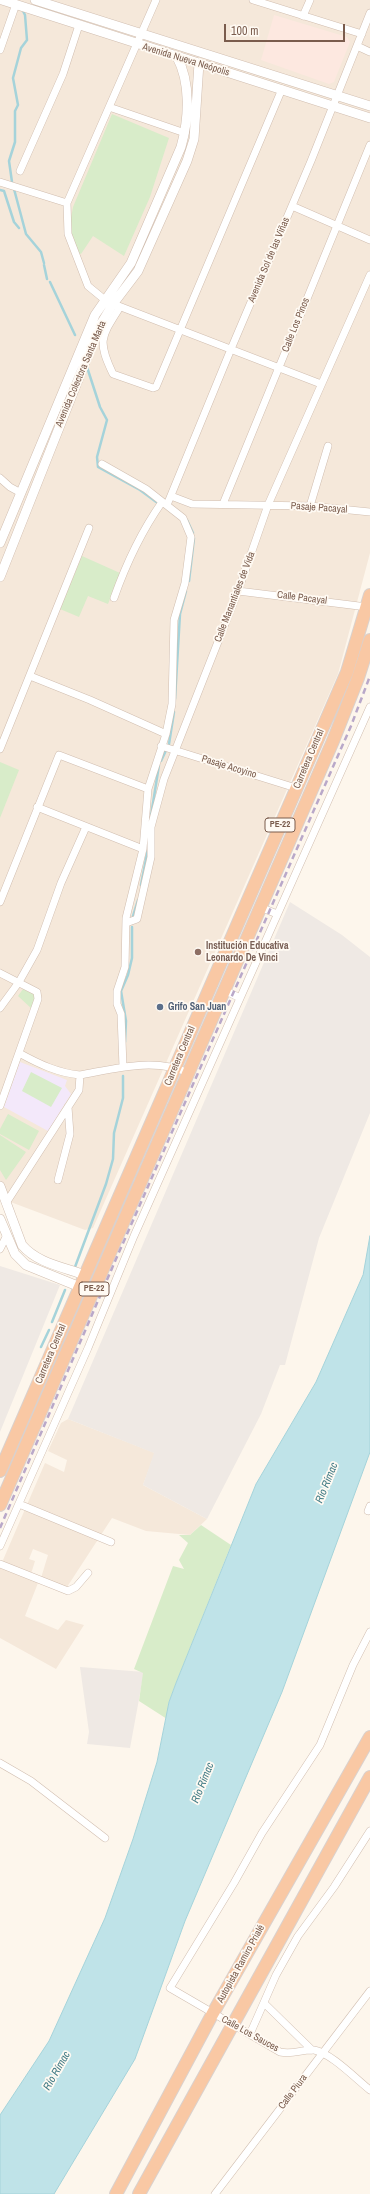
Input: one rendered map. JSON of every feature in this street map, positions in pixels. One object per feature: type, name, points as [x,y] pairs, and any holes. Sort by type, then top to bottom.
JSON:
[{"type":"highway","name":"Carretera Central","points":[[0,1471],[347,672],[370,595]]},
{"type":"highway","name":"Carretera Central","points":[[0,1504],[333,740],[358,678],[370,640]]},
{"type":"highway","points":[[17,1432],[30,1437]]},
{"type":"highway","name":"Autopista Ramiro Prialé","points":[[116,2194],[214,2014],[370,1737]]},
{"type":"highway","points":[[139,2194],[234,2025],[370,1777]]},
{"type":"street","name":"Avenida Nueva Neópolis","points":[[2,0],[370,118]]},
{"type":"street","name":"Avenida Nueva Neópolis","points":[[35,0],[140,35],[370,106]]},
{"type":"street","points":[[156,0],[67,203],[68,234],[88,286],[112,303],[321,384]]},
{"type":"street","points":[[253,0],[362,34]]},
{"type":"street","points":[[303,16],[310,0]]},
{"type":"street","points":[[0,50],[16,4]]},
{"type":"street","name":"Avenida Sol de las Viñas","points":[[114,598],[123,570],[133,551],[171,496],[230,349],[292,206],[370,13]]},
{"type":"street","points":[[20,171],[63,74],[78,25]]},
{"type":"street","points":[[357,46],[370,52]]},
{"type":"street","name":"Avenida Colectora Santa Marta","points":[[0,577],[99,327],[137,251],[181,147],[185,133],[187,110],[183,68],[177,57]]},
{"type":"street","name":"Avenida Colectora Santa Marta","points":[[0,543],[88,330],[138,271],[187,161],[194,139],[200,63]]},
{"type":"street","points":[[112,303],[102,339],[104,357],[113,374],[151,389],[156,387],[179,329],[282,90]]},
{"type":"street","points":[[109,107],[185,133]]},
{"type":"street","name":"Calle Los Pinos","points":[[223,504],[370,145]]},
{"type":"street","points":[[0,182],[67,203]]},
{"type":"street","points":[[292,206],[370,240]]},
{"type":"street","name":"Calle Manantiales de Vida","points":[[126,923],[137,919],[151,857],[151,827],[164,779],[174,750],[238,591],[268,505],[370,275]]},
{"type":"street","points":[[310,506],[328,446]]},
{"type":"street","points":[[102,464],[146,490],[183,518],[191,537],[185,583],[174,620],[174,672],[172,704],[166,734],[148,789],[143,849],[126,923],[125,967],[117,991],[117,1004],[121,1014],[123,1067]]},
{"type":"street","points":[[0,478],[10,488],[21,493]]},
{"type":"street","name":"Pasaje Pacayal","points":[[171,496],[192,504],[310,506],[370,512]]},
{"type":"street","points":[[0,749],[89,528]]},
{"type":"street","name":"Calle Pacayal","points":[[238,591],[367,607]]},
{"type":"street","points":[[30,676],[166,734]]},
{"type":"street","points":[[0,1546],[88,1348],[134,1236],[277,914],[324,815],[370,708]]},
{"type":"street","name":"Pasaje Acoyino","points":[[161,746],[296,788]]},
{"type":"street","points":[[0,902],[59,755],[148,789]]},
{"type":"street","points":[[37,807],[143,849]]},
{"type":"street","points":[[0,1008],[19,982],[37,950],[61,883],[86,827]]},
{"type":"street","points":[[260,907],[277,914]]},
{"type":"street","points":[[0,973],[37,992],[38,999],[0,1106]]},
{"type":"street","points":[[224,990],[240,998]]},
{"type":"street","points":[[19,1053],[42,1066],[67,1074],[80,1075],[123,1067],[175,1067],[188,1073]]},
{"type":"street","points":[[6,1203],[78,1090],[80,1075]]},
{"type":"street","points":[[58,1180],[70,1134],[68,1107]]},
{"type":"street","points":[[0,1186],[22,1245],[28,1252],[40,1260],[85,1275]]},
{"type":"street","points":[[0,1219],[15,1254],[26,1265],[80,1287]]},
{"type":"street","points":[[0,1249],[6,1236]]},
{"type":"street","points":[[19,1504],[111,1542]]},
{"type":"street","points":[[0,1564],[68,1591],[76,1587],[88,1573]]},
{"type":"street","name":"Calle Los Sauces","points":[[370,1632],[353,1665],[320,1745],[262,1833],[171,1989],[280,2052],[290,2054],[312,2050],[323,2052],[370,2090]]},
{"type":"street","points":[[0,1764],[31,1781],[105,1838]]},
{"type":"street","points":[[250,2034],[276,1975],[298,1936],[334,1887],[370,1831]]},
{"type":"street","name":"Calle Piura","points":[[215,2194],[370,1991]]},
{"type":"street","points":[[264,2003],[312,2050]]},
{"type":"shaded area","points":[[0,0],[370,0],[370,553],[338,674],[93,1228],[85,1230],[0,1198]]},
{"type":"shaded area","points":[[274,15],[347,37],[350,42],[334,82],[329,84],[261,60]]},
{"type":"shaded area","points":[[290,902],[342,935],[370,957],[370,1113],[319,1238],[285,1365],[280,1365],[261,1414],[207,1519],[143,1485],[154,1453],[68,1419]]},
{"type":"shaded area","points":[[20,1062],[67,1080],[65,1086],[71,1094],[48,1131],[4,1107]]},
{"type":"shaded area","points":[[0,1266],[60,1285],[0,1432]]},
{"type":"shaded area","points":[[68,1419],[155,1453],[143,1485],[207,1519],[190,1535],[146,1531],[112,1518],[67,1587],[41,1578],[48,1555],[33,1549],[29,1559],[35,1561],[30,1577],[38,1583],[25,1616],[58,1630],[66,1620],[84,1625],[56,1669],[0,1638],[0,1567],[45,1463],[64,1472],[67,1460],[48,1451],[61,1423]]},
{"type":"shaded area","points":[[80,1667],[144,1672],[130,1748],[87,1744],[89,1732]]},
{"type":"green space","points":[[112,114],[169,138],[150,197],[124,256],[93,236],[81,254],[73,250],[69,229],[73,207]]},
{"type":"green space","points":[[82,556],[120,573],[108,604],[88,596],[79,617],[60,609]]},
{"type":"green space","points":[[0,762],[19,770],[0,818]]},
{"type":"green space","points":[[23,989],[35,995],[32,1009],[18,996]]},
{"type":"green space","points":[[31,1072],[62,1088],[51,1107],[22,1091]]},
{"type":"green space","points":[[8,1114],[39,1131],[29,1150],[0,1134],[0,1129]]},
{"type":"green space","points":[[0,1135],[26,1152],[6,1180],[0,1170]]},
{"type":"green space","points":[[201,1525],[231,1545],[169,1702],[167,1719],[139,1701],[143,1673],[134,1669],[173,1566],[184,1569],[179,1560],[188,1543],[179,1535],[190,1535]]},
{"type":"water","name":"Río Rímac","points":[[370,1236],[370,1452],[282,1692],[185,1921],[135,2059],[54,2194],[0,2194],[0,2115],[49,2041],[105,1918],[133,1839],[157,1762],[169,1702],[176,1683],[256,1484],[316,1382],[363,1275]]},
{"type":"waterway","points":[[12,182],[9,161],[15,142],[15,111],[18,105],[13,78],[21,48],[27,40],[25,15],[22,9]]},
{"type":"waterway","points":[[14,189],[26,234],[41,252],[44,263]]},
{"type":"waterway","points":[[0,190],[4,191],[14,222],[19,228]]},
{"type":"waterway","points":[[44,265],[47,279]]},
{"type":"waterway","points":[[50,282],[75,335]]},
{"type":"waterway","points":[[87,367],[100,407],[107,420],[97,457],[98,467],[140,490],[159,504]]},
{"type":"waterway","points":[[187,520],[193,533]]},
{"type":"waterway","points":[[189,581],[194,538]]},
{"type":"waterway","points":[[175,699],[180,614],[186,591]]},
{"type":"waterway","points":[[161,761],[169,744],[174,712]]},
{"type":"waterway","points":[[151,816],[159,765]]},
{"type":"waterway","points":[[141,885],[148,849]]},
{"type":"waterway","points":[[133,916],[138,900]]},
{"type":"waterway","points":[[125,1042],[126,1021],[121,991],[128,975],[132,958],[132,927]]},
{"type":"waterway","points":[[75,1267],[106,1184],[113,1159],[114,1133],[123,1098],[123,1076]]},
{"type":"waterway","points":[[52,1322],[65,1290]]},
{"type":"waterway","points":[[41,1347],[49,1330]]},
{"type":"railway","points":[[0,1528],[116,1259],[351,726],[370,676]]},
{"type":"place","name":"Institución Educativa Leonardo De Vinci","points":[[198,952]]},
{"type":"place","name":"Grifo San Juan","points":[[160,1007]]}]
